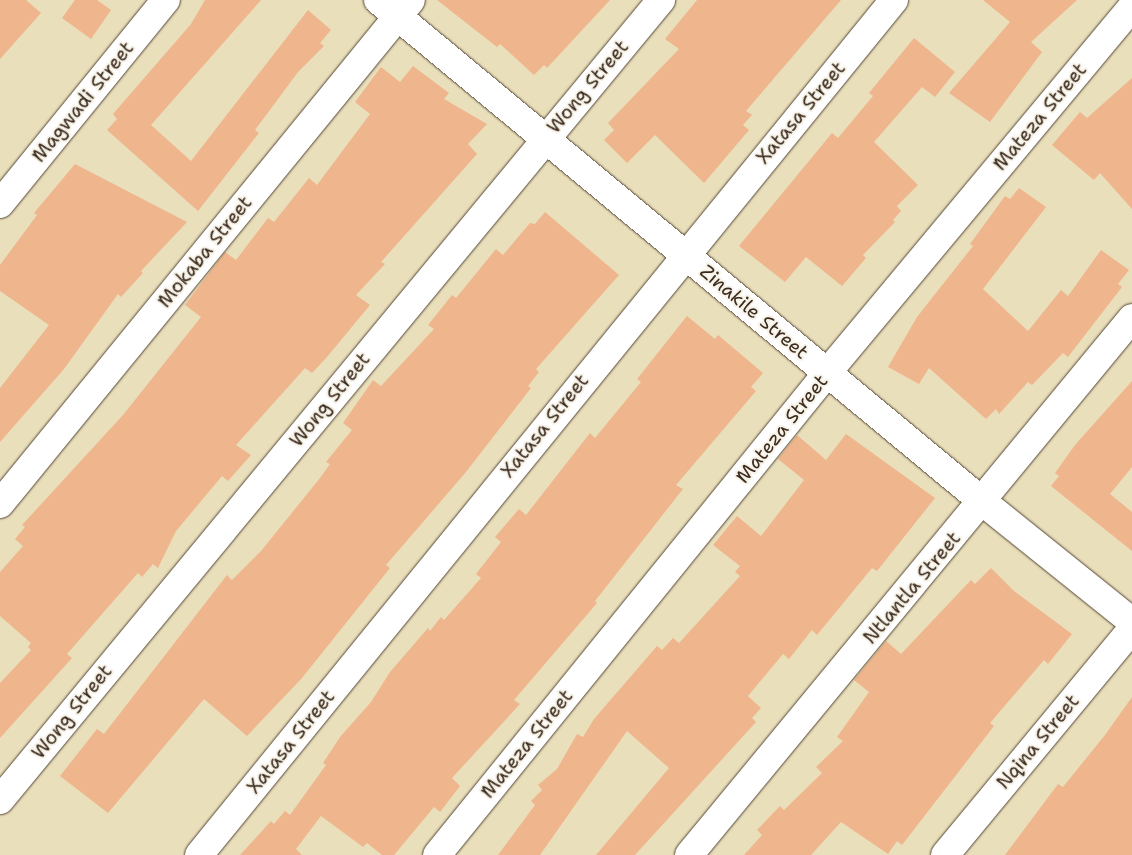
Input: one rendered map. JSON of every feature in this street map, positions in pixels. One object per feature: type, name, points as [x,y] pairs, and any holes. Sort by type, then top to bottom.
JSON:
[{"type":"street","name":"Magwadi Street","points":[[0,204],[166,0]]},
{"type":"street","name":"Wong Street","points":[[0,800],[661,0]]},
{"type":"street","name":"Xatasa Street","points":[[199,855],[684,254],[894,0]]},
{"type":"street","name":"Zinakile Street","points":[[395,5],[544,140],[983,502],[1132,622]]},
{"type":"street","name":"Mokaba Street","points":[[0,504],[395,5]]},
{"type":"street","name":"Mateza Street","points":[[437,855],[827,373],[1132,6]]},
{"type":"street","name":"Ntlantla Street","points":[[690,855],[983,502],[1132,318]]},
{"type":"street","name":"Nqina Street","points":[[944,855],[1132,629]]},
{"type":"building","points":[[0,0],[26,0],[41,13],[0,59]]},
{"type":"building","points":[[75,0],[97,0],[111,10],[91,39],[62,18]]},
{"type":"building","points":[[205,0],[261,0],[151,125],[191,161],[308,10],[331,30],[320,43],[324,46],[298,72],[255,130],[259,133],[198,211],[107,130],[117,119],[113,114],[191,24]]},
{"type":"building","points":[[437,0],[610,0],[547,68],[544,65],[534,75],[500,44],[497,47]]},
{"type":"building","points":[[697,0],[841,0],[746,111],[752,115],[743,125],[749,130],[704,183],[655,135],[627,163],[604,140],[614,130],[608,123],[679,49],[665,39]]},
{"type":"building","points":[[983,0],[1077,0],[1031,42],[1042,52],[990,122],[949,93],[1010,22]]},
{"type":"building","points":[[914,38],[955,72],[935,97],[922,87],[874,142],[918,185],[897,206],[901,211],[893,220],[895,222],[863,255],[866,258],[842,286],[806,257],[785,282],[739,246],[832,133],[838,138],[873,96],[869,93]]},
{"type":"building","points":[[413,66],[449,93],[444,99],[487,124],[468,144],[477,154],[381,262],[385,264],[356,295],[370,305],[327,357],[312,373],[305,368],[236,445],[251,455],[228,481],[222,476],[176,531],[158,568],[153,564],[142,577],[138,573],[67,654],[72,658],[0,738],[0,683],[31,650],[28,647],[31,643],[0,616],[0,572],[23,546],[15,539],[25,527],[22,525],[123,415],[201,317],[185,305],[225,252],[236,260],[268,218],[274,222],[309,178],[317,185],[370,114],[355,102],[381,67],[400,82]]},
{"type":"building","points":[[1132,78],[1132,209],[1100,173],[1094,180],[1052,145],[1080,112],[1087,118]]},
{"type":"building","points":[[75,164],[187,222],[141,271],[143,273],[121,297],[118,294],[64,369],[0,442],[0,388],[49,325],[0,291],[0,265],[37,215],[34,213]]},
{"type":"building","points":[[1019,188],[1046,207],[983,289],[1028,331],[1061,290],[1068,296],[1101,250],[1129,270],[1118,284],[1122,287],[1068,357],[1063,353],[1032,385],[1028,382],[999,414],[996,409],[986,419],[929,368],[919,384],[888,367],[917,317],[973,246],[970,244],[1005,196],[1010,199]]},
{"type":"building","points":[[545,212],[619,275],[536,369],[539,372],[528,386],[531,388],[466,472],[386,565],[390,568],[302,678],[247,736],[204,699],[108,813],[60,776],[97,729],[104,734],[227,575],[232,580],[261,551],[320,478],[330,464],[326,462],[352,430],[343,423],[373,380],[381,386],[434,329],[428,325],[452,295],[456,298],[496,249],[503,255],[530,223],[535,224]]},
{"type":"building","points":[[687,316],[715,339],[718,335],[763,373],[751,387],[756,391],[676,485],[683,489],[595,601],[597,603],[514,700],[520,704],[452,778],[460,786],[440,812],[434,807],[394,855],[382,855],[367,843],[363,847],[321,816],[296,849],[302,855],[240,855],[271,821],[274,824],[285,811],[290,815],[326,765],[323,763],[340,737],[371,702],[390,672],[428,628],[430,631],[441,617],[444,620],[481,578],[476,574],[501,542],[495,537],[519,509],[526,515],[590,433],[595,438],[641,382],[637,379]]},
{"type":"building","points":[[1132,381],[1132,467],[1110,494],[1132,512],[1132,551],[1051,486],[1059,476],[1055,473],[1075,445]]},
{"type":"building","points":[[846,434],[935,498],[877,571],[872,568],[817,635],[812,630],[789,659],[783,654],[748,696],[761,708],[752,718],[756,722],[635,855],[596,855],[669,768],[627,731],[540,855],[498,855],[535,805],[531,801],[542,790],[538,785],[557,769],[577,734],[583,737],[594,719],[657,646],[662,650],[673,638],[679,643],[740,576],[735,572],[740,566],[713,545],[737,516],[761,536],[804,480],[778,459],[797,435],[826,460]]},
{"type":"building","points":[[991,568],[1014,591],[1072,634],[1048,664],[1044,660],[990,723],[994,726],[902,845],[897,841],[888,854],[841,822],[811,855],[744,855],[762,835],[757,830],[780,806],[784,810],[822,773],[816,767],[843,741],[837,737],[869,692],[854,680],[886,641],[901,654],[971,580],[975,584]]},
{"type":"building","points":[[1132,697],[1132,855],[1005,855],[1058,784],[1063,787],[1105,735]]}]
